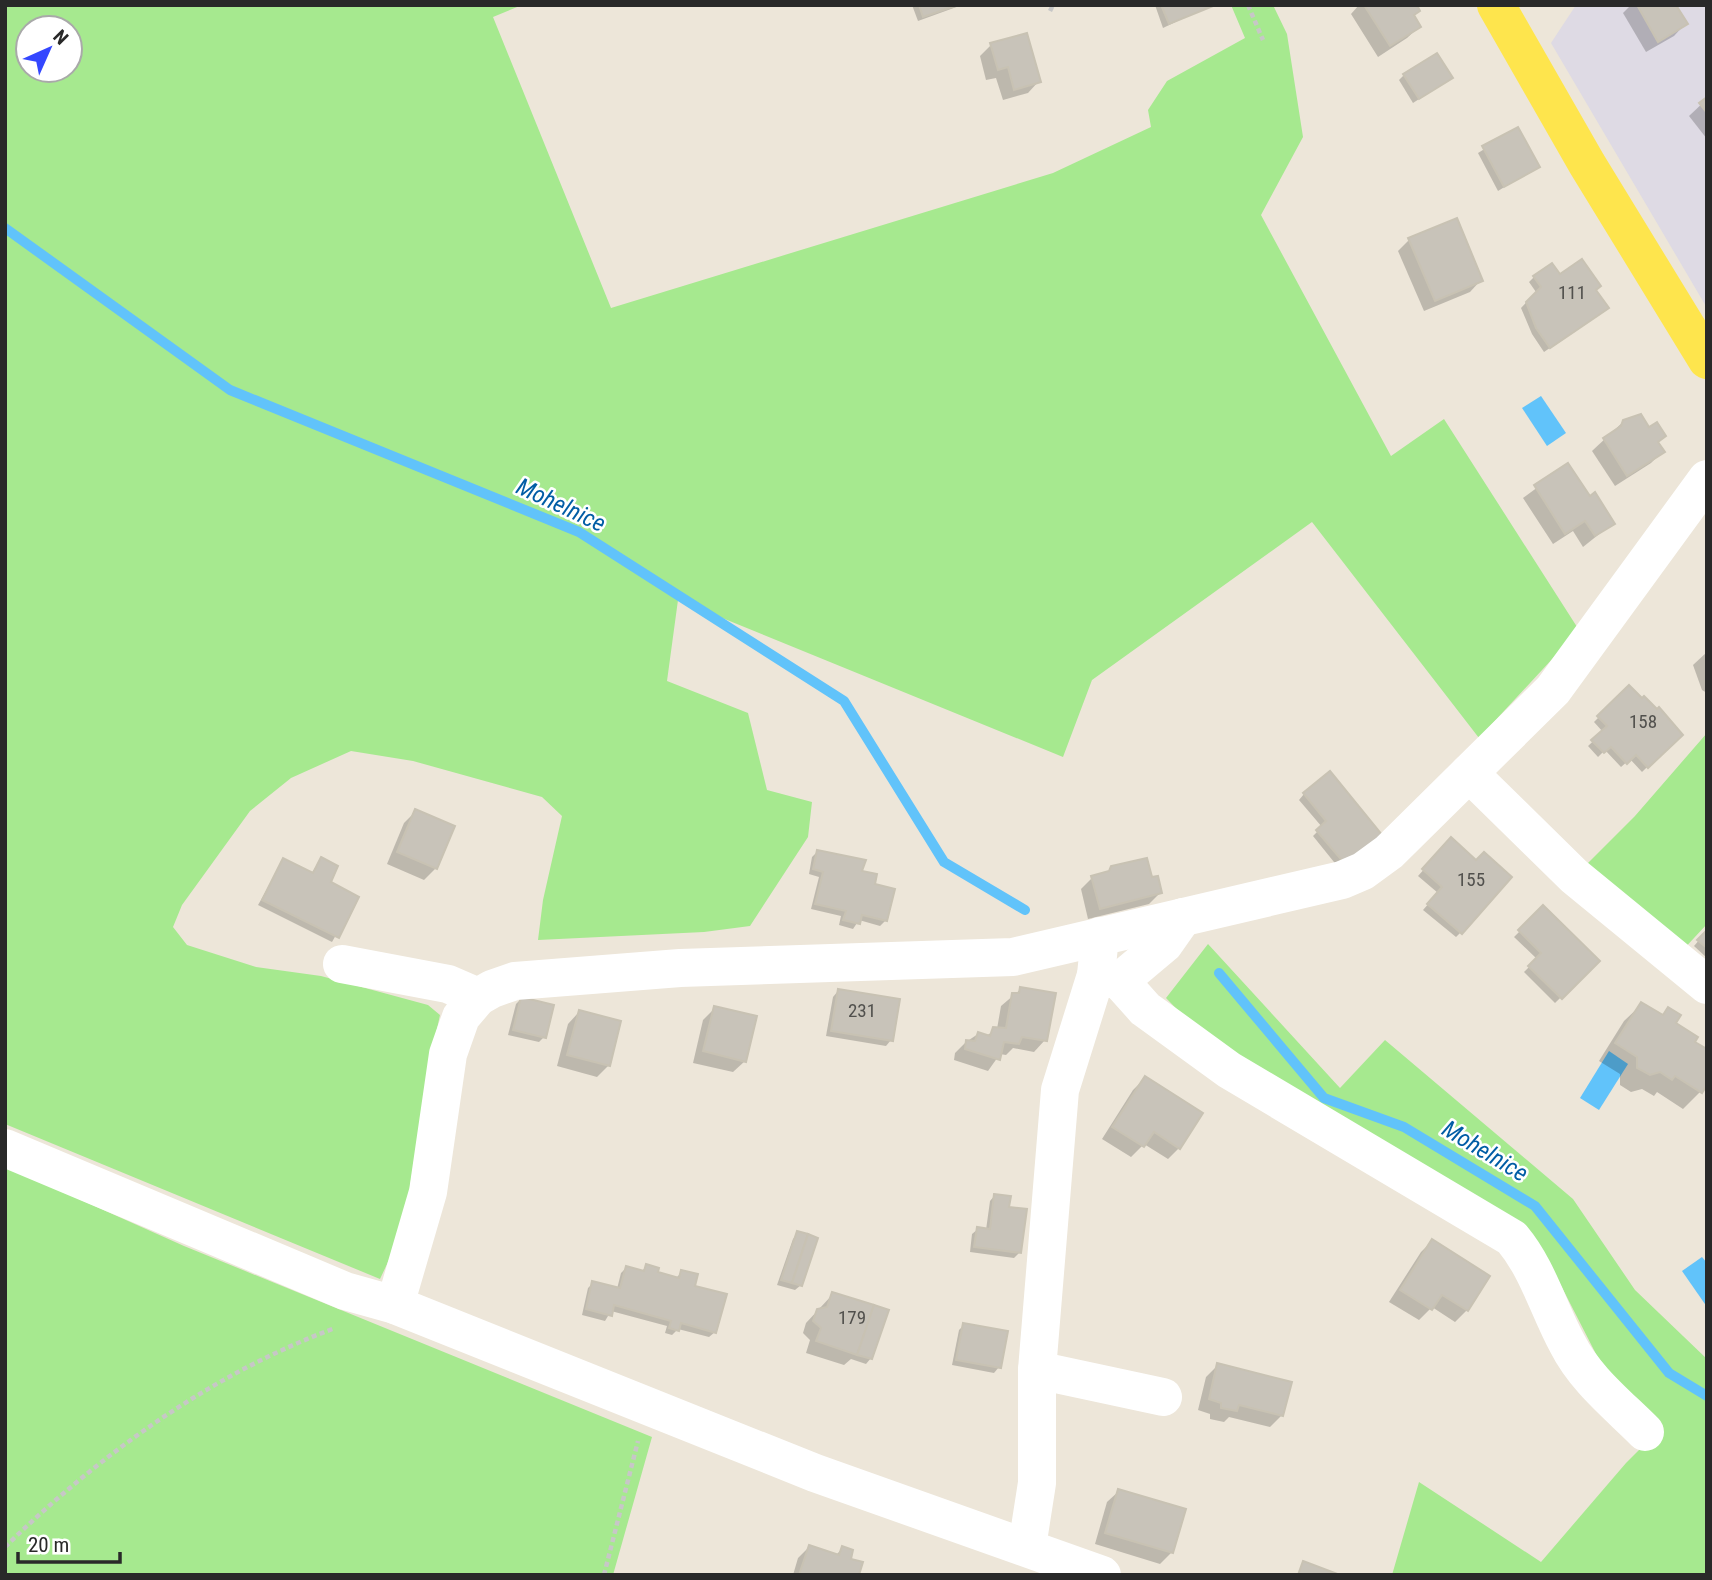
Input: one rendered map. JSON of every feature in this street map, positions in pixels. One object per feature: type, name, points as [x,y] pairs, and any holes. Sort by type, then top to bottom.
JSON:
[{"type":"main road","points":[[1496,5],[1587,164],[1707,360]]},
{"type":"street","points":[[395,1305],[428,1192],[448,1054],[461,1017],[478,997],[515,981],[680,968],[1013,957],[1342,880],[1363,871],[1389,852],[1553,690],[1707,479]]},
{"type":"street","points":[[1469,773],[1574,876],[1707,985]]},
{"type":"street","points":[[1108,978],[1164,944],[1183,917]]},
{"type":"street","points":[[1027,1547],[1037,1483],[1037,1370],[1060,1090],[1108,978],[1100,936]]},
{"type":"street","points":[[342,964],[448,984],[478,997]]},
{"type":"street","points":[[1108,978],[1228,1070],[1512,1238],[1528,1257],[1567,1344],[1587,1375],[1645,1432]]},
{"type":"street","points":[[5,1148],[345,1291],[395,1305],[815,1473],[1102,1575]]},
{"type":"street","points":[[1037,1370],[1163,1397]]},
{"type":"path","points":[[1050,11],[1054,5]]},
{"type":"path","points":[[1248,5],[1263,40]]},
{"type":"path","points":[[5,1547],[69,1490],[211,1385],[301,1340],[336,1327]]},
{"type":"path","points":[[604,1575],[648,1407]]},
{"type":"shaded area","points":[[1576,5],[1707,5],[1707,308],[1551,43]]},
{"type":"green space","points":[[5,5],[522,5],[493,17],[611,308],[1053,173],[1151,127],[1148,110],[1167,81],[1245,38],[1231,5],[1273,5],[1287,34],[1303,137],[1261,215],[1391,456],[1444,419],[1579,630],[1479,738],[1312,522],[1092,680],[1063,757],[678,600],[667,681],[748,713],[767,790],[812,802],[808,837],[750,926],[704,932],[538,940],[543,900],[562,816],[542,797],[413,761],[351,751],[291,778],[250,811],[182,905],[173,927],[187,945],[256,967],[321,976],[428,1005],[440,1015],[403,1230],[380,1279],[5,1124]]},
{"type":"green space","points":[[1707,733],[1707,924],[1681,952],[1586,865],[1635,816]]},
{"type":"green space","points":[[1208,944],[1340,1088],[1385,1040],[1573,1199],[1635,1290],[1707,1359],[1707,1575],[1392,1575],[1419,1482],[1541,1562],[1626,1463],[1663,1426],[1629,1397],[1597,1356],[1550,1264],[1196,1029],[1166,998]]},
{"type":"green space","points":[[5,1166],[184,1246],[652,1437],[613,1575],[5,1575]]},
{"type":"water","points":[[1541,396],[1566,433],[1547,446],[1522,408]]},
{"type":"water","points":[[1609,1051],[1628,1064],[1599,1110],[1580,1098]]},
{"type":"water","points":[[1702,1257],[1707,1263],[1707,1307],[1682,1271]]},
{"type":"building","points":[[919,5],[958,5],[923,17]]},
{"type":"building","points":[[1161,5],[1213,5],[1213,6],[1169,24]]},
{"type":"building","points":[[1364,5],[1417,5],[1420,11],[1414,15],[1421,27],[1390,46]]},
{"type":"building","points":[[1637,5],[1676,5],[1688,24],[1658,42]]},
{"type":"building","points":[[1027,33],[1041,82],[1014,90],[1008,67],[998,70],[990,43]]},
{"type":"building","points":[[1437,53],[1453,78],[1419,99],[1403,74]]},
{"type":"building","points":[[1707,97],[1707,113],[1699,103]]},
{"type":"building","points":[[1518,127],[1540,167],[1504,187],[1482,146]]},
{"type":"building","points":[[1457,218],[1483,281],[1435,301],[1408,238]]},
{"type":"building","points":[[1582,259],[1601,286],[1596,290],[1609,308],[1550,348],[1536,328],[1526,302],[1541,287],[1533,276],[1552,263],[1560,274]]},
{"type":"building","points":[[1641,414],[1649,427],[1657,422],[1666,436],[1658,442],[1665,452],[1627,476],[1603,438],[1621,426],[1623,420]]},
{"type":"building","points":[[1568,463],[1590,496],[1595,492],[1615,524],[1595,536],[1585,521],[1565,534],[1534,485]]},
{"type":"building","points":[[1629,685],[1657,709],[1659,707],[1683,735],[1648,768],[1636,755],[1627,764],[1611,747],[1604,753],[1591,740],[1607,726],[1597,716]]},
{"type":"building","points":[[1330,771],[1383,836],[1344,863],[1316,830],[1326,821],[1303,793]]},
{"type":"building","points":[[415,809],[455,826],[437,869],[397,852]]},
{"type":"building","points":[[1451,837],[1476,860],[1484,852],[1512,877],[1462,934],[1427,904],[1442,887],[1422,869]]},
{"type":"building","points":[[817,850],[866,860],[862,871],[877,874],[875,884],[895,889],[887,921],[862,915],[860,924],[843,920],[846,911],[815,904],[823,872],[813,869]]},
{"type":"building","points":[[321,857],[338,866],[331,882],[359,897],[339,938],[262,900],[283,858],[313,873]]},
{"type":"building","points":[[1147,858],[1152,877],[1158,876],[1162,893],[1100,909],[1091,876],[1109,871],[1111,866]]},
{"type":"building","points":[[1543,905],[1600,961],[1562,999],[1528,966],[1541,953],[1518,930]]},
{"type":"building","points":[[1707,930],[1707,948],[1697,940]]},
{"type":"building","points":[[1020,987],[1056,993],[1047,1041],[1022,1037],[1019,1044],[1004,1042],[1000,1060],[965,1049],[966,1040],[975,1041],[978,1032],[990,1036],[993,1027],[1006,1028],[1012,993],[1019,993]]},
{"type":"building","points":[[838,989],[900,999],[893,1041],[831,1031]]},
{"type":"building","points":[[521,997],[554,1005],[546,1038],[513,1030]]},
{"type":"building","points":[[1641,1002],[1663,1015],[1668,1007],[1681,1015],[1676,1023],[1698,1037],[1695,1042],[1707,1049],[1707,1085],[1702,1093],[1675,1076],[1672,1080],[1660,1072],[1650,1075],[1637,1068],[1637,1057],[1615,1043]]},
{"type":"building","points":[[714,1006],[757,1016],[746,1062],[703,1051]]},
{"type":"building","points":[[579,1010],[621,1021],[610,1066],[567,1055]]},
{"type":"building","points":[[1145,1076],[1203,1113],[1180,1149],[1154,1132],[1144,1147],[1112,1127]]},
{"type":"building","points":[[994,1194],[1011,1196],[1009,1207],[1027,1209],[1021,1253],[974,1247],[977,1227],[990,1229]]},
{"type":"building","points":[[797,1231],[808,1234],[792,1283],[781,1280]]},
{"type":"building","points":[[808,1234],[818,1238],[802,1286],[792,1283]]},
{"type":"building","points":[[1432,1239],[1490,1276],[1468,1311],[1442,1295],[1432,1310],[1400,1290]]},
{"type":"building","points":[[646,1264],[659,1268],[658,1272],[679,1278],[681,1270],[698,1274],[695,1286],[727,1294],[716,1333],[681,1323],[679,1331],[669,1328],[671,1321],[614,1305],[612,1316],[586,1309],[592,1281],[620,1288],[626,1266],[644,1271]]},
{"type":"building","points":[[832,1292],[874,1305],[857,1355],[816,1341],[821,1328],[813,1321],[817,1309],[827,1307]]},
{"type":"building","points":[[874,1305],[889,1310],[872,1359],[857,1355]]},
{"type":"building","points":[[963,1323],[1008,1331],[1001,1368],[956,1360]]},
{"type":"building","points":[[1217,1363],[1292,1382],[1283,1416],[1239,1405],[1237,1411],[1221,1408],[1221,1403],[1209,1399]]},
{"type":"building","points":[[1118,1489],[1186,1509],[1173,1553],[1105,1533]]},
{"type":"building","points":[[809,1545],[839,1555],[842,1546],[853,1550],[851,1559],[863,1562],[859,1575],[799,1575]]},
{"type":"building","points":[[1303,1561],[1340,1575],[1298,1575]]},
{"type":"waterway","name":"Mohelnice","points":[[5,228],[230,390],[579,532],[844,701],[944,862],[1025,910]]},
{"type":"waterway","name":"Mohelnice","points":[[1219,973],[1324,1098],[1404,1127],[1535,1206],[1669,1373],[1707,1396]]}]
